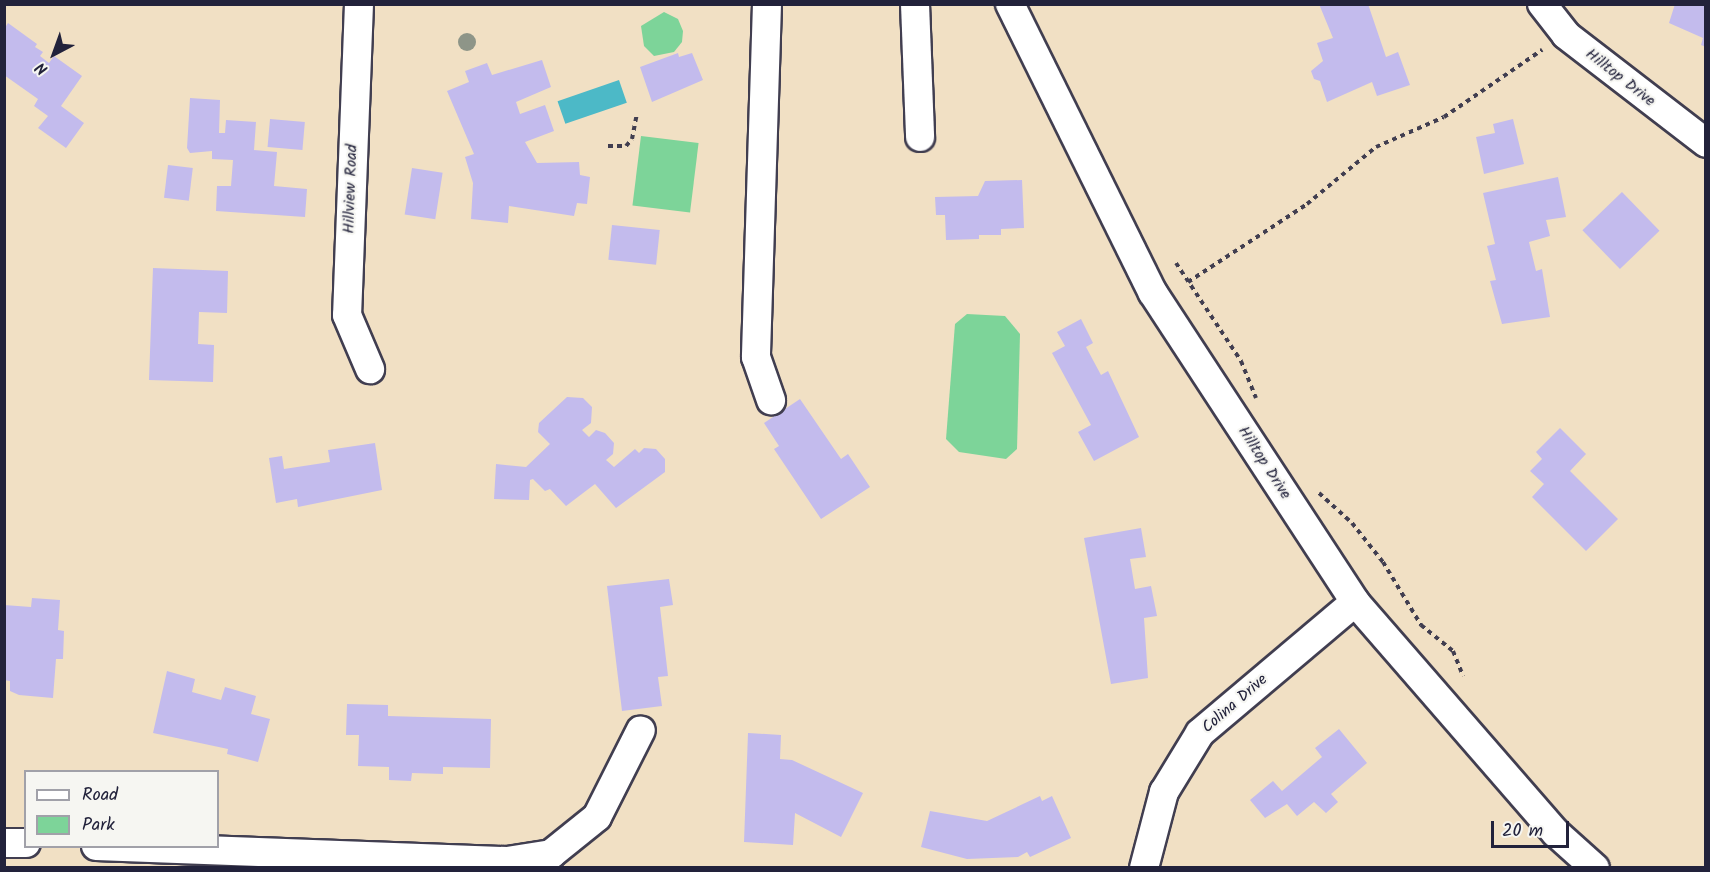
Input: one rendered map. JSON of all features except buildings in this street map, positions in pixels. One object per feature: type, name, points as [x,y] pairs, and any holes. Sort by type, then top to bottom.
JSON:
[{"type":"street","name":"Hillview Road","points":[[359,4],[347,315],[370,369]]},
{"type":"street","points":[[767,4],[756,357],[771,399]]},
{"type":"street","points":[[915,4],[920,137]]},
{"type":"street","name":"Hilltop Drive","points":[[1010,4],[1153,294],[1355,602],[1582,862]]},
{"type":"street","name":"Hilltop Drive","points":[[1542,4],[1566,35],[1706,143]]},
{"type":"street","name":"Colina Drive","points":[[1144,867],[1164,792],[1200,733],[1355,602]]},
{"type":"street","points":[[151,848],[507,861],[552,854],[597,817],[641,730]]},
{"type":"street","points":[[4,843],[24,843]]},
{"type":"path","points":[[1188,282],[1307,204],[1376,147],[1444,117],[1566,35]]},
{"type":"path","points":[[608,146],[626,146],[633,140],[637,113]]},
{"type":"path","points":[[1176,263],[1241,361],[1261,410]]},
{"type":"path","points":[[1310,486],[1352,523],[1383,562],[1421,625],[1453,651],[1463,676]]},
{"type":"green space","points":[[664,12],[678,19],[683,31],[682,42],[674,52],[654,56],[644,46],[641,26]]},
{"type":"green space","points":[[641,136],[699,143],[690,213],[632,205]]},
{"type":"green space","points":[[967,314],[1005,316],[1020,334],[1017,449],[1006,459],[959,452],[946,439],[955,324]]},
{"type":"water","points":[[619,80],[627,103],[565,124],[558,101]]}]
